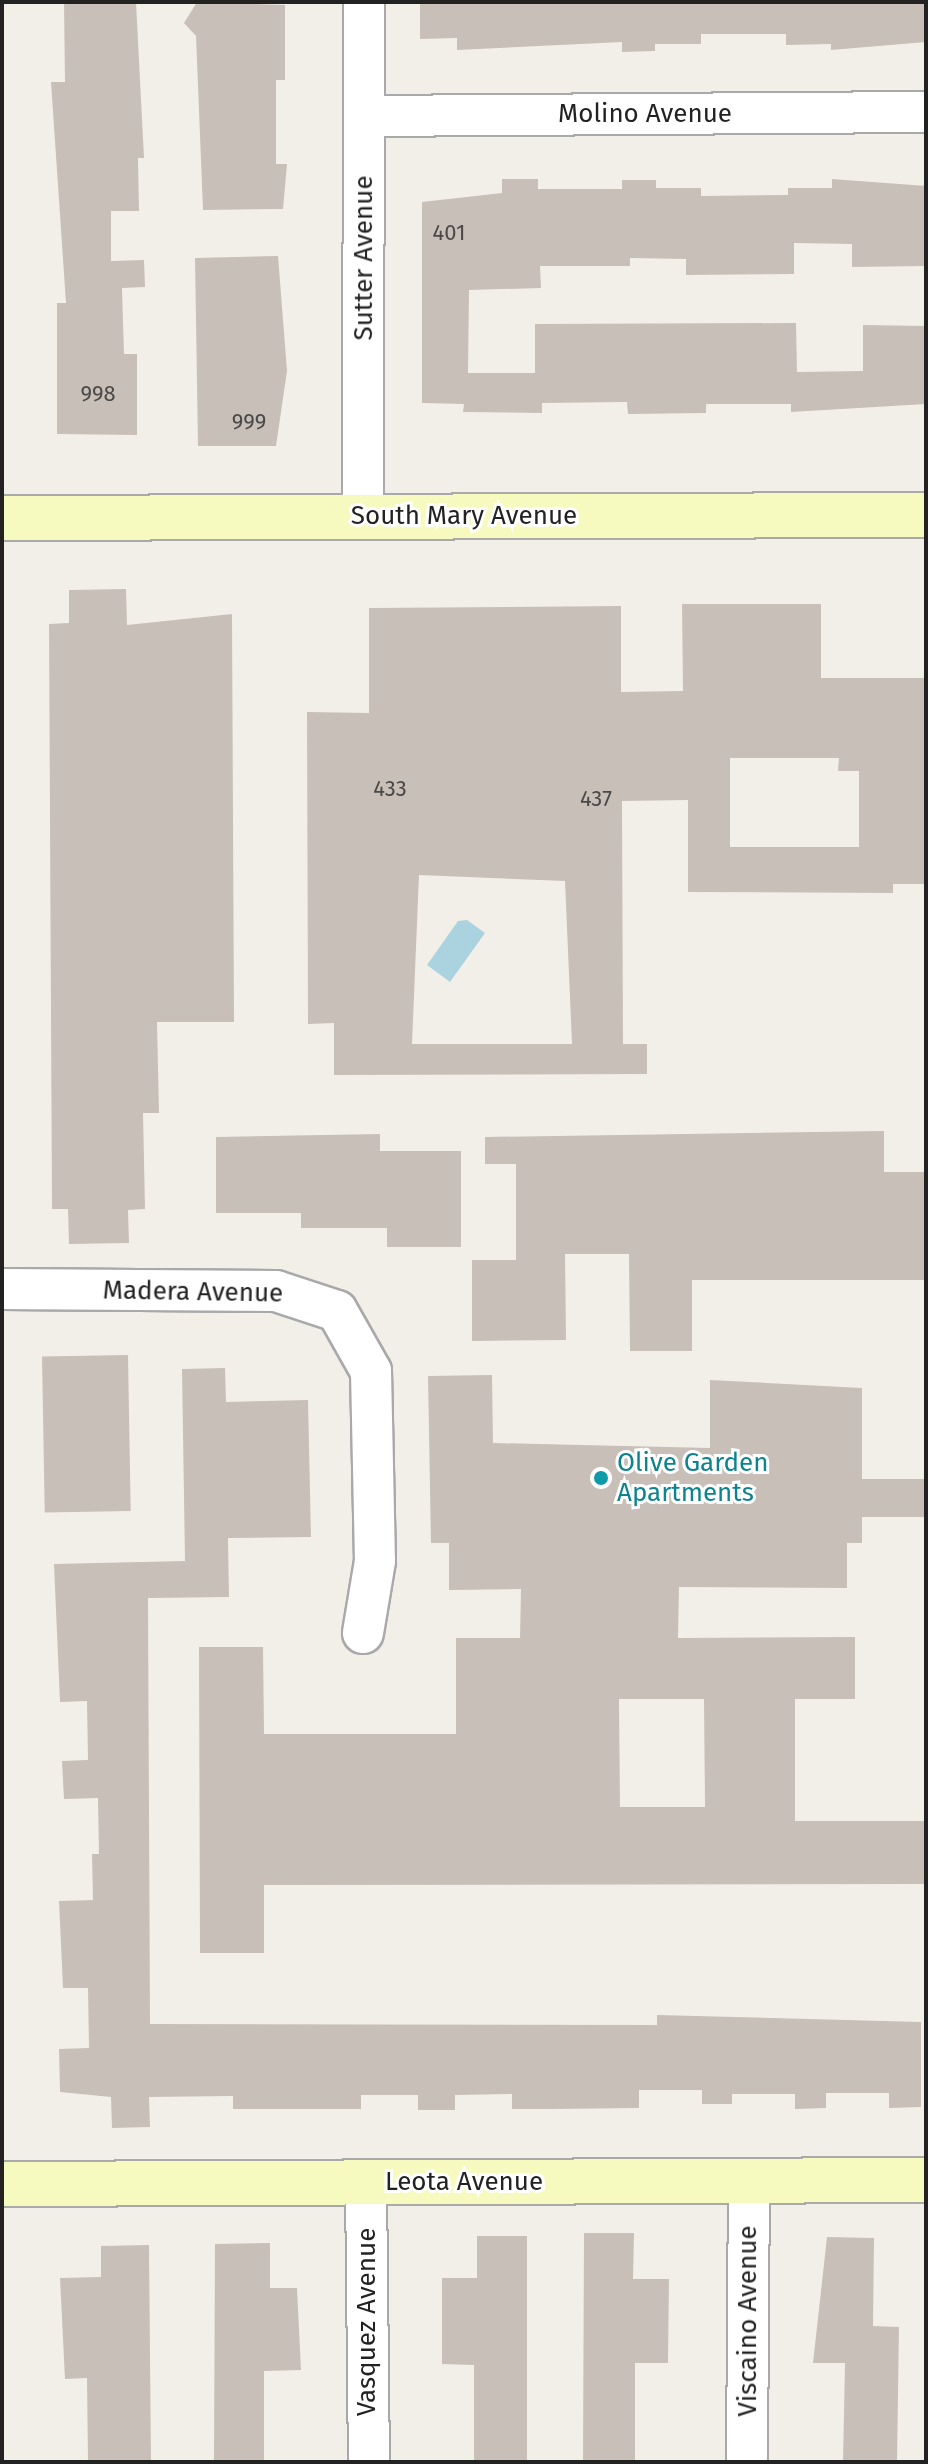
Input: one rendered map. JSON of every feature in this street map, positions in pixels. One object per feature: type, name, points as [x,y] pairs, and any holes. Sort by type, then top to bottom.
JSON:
[{"type":"street","name":"Sutter Avenue","points":[[363,515],[364,2]]},
{"type":"street","name":"Molino Avenue","points":[[364,116],[926,112]]},
{"type":"street","name":"South Mary Avenue","points":[[2,518],[926,515]]},
{"type":"street","name":"Madera Avenue","points":[[2,1289],[276,1291],[337,1311],[371,1371],[375,1561],[363,1633]]},
{"type":"street","name":"Viscaino Avenue","points":[[747,2462],[749,2180]]},
{"type":"street","name":"Leota Avenue","points":[[2,2184],[926,2180]]},
{"type":"street","name":"Vasquez Avenue","points":[[366,2182],[369,2462]]},
{"type":"water","points":[[467,920],[485,933],[450,982],[427,965],[458,921]]},
{"type":"building","points":[[64,2],[136,2],[144,158],[138,158],[139,211],[111,211],[111,261],[144,260],[145,287],[122,288],[124,354],[137,354],[137,435],[57,434],[57,303],[66,303],[51,82],[65,82]]},
{"type":"building","points":[[197,2],[285,5],[285,80],[276,80],[276,164],[287,164],[283,209],[203,210],[196,36],[184,23]]},
{"type":"building","points":[[420,2],[926,2],[926,42],[831,50],[831,44],[786,45],[786,34],[701,34],[701,44],[655,44],[655,51],[622,52],[622,42],[457,50],[457,38],[420,39]]},
{"type":"building","points":[[502,179],[538,179],[538,189],[622,189],[622,180],[656,180],[656,188],[701,188],[701,196],[788,195],[788,188],[832,188],[832,179],[926,186],[926,266],[852,267],[852,244],[794,243],[794,274],[686,275],[686,259],[630,258],[630,266],[540,266],[541,288],[469,290],[468,373],[535,373],[535,324],[796,323],[797,372],[863,371],[863,325],[926,326],[926,404],[791,412],[791,404],[706,404],[706,413],[628,414],[627,402],[542,403],[542,413],[463,412],[464,404],[422,403],[422,202],[502,193]]},
{"type":"building","points":[[278,256],[287,371],[276,446],[198,446],[195,258]]},
{"type":"building","points":[[126,589],[127,625],[232,614],[234,1022],[157,1022],[159,1113],[143,1113],[145,1209],[128,1210],[129,1243],[69,1244],[68,1209],[52,1209],[49,624],[69,623],[69,590]]},
{"type":"building","points":[[682,604],[821,604],[821,678],[926,678],[926,884],[893,884],[893,893],[688,892],[688,800],[622,801],[623,1044],[647,1044],[647,1074],[334,1075],[334,1023],[308,1024],[307,712],[369,713],[369,608],[621,606],[621,692],[683,691]],"holes":[[[730,758],[839,758],[838,771],[859,771],[859,847],[730,847]],[[419,875],[565,881],[572,1044],[412,1044]]]},
{"type":"building","points":[[884,1131],[884,1172],[926,1172],[926,1280],[692,1280],[692,1351],[630,1351],[629,1254],[565,1254],[566,1340],[472,1341],[472,1260],[516,1260],[516,1164],[485,1164],[485,1137]]},
{"type":"building","points":[[380,1134],[380,1151],[461,1151],[461,1247],[387,1247],[387,1228],[301,1228],[301,1213],[216,1213],[216,1137]]},
{"type":"building","points":[[128,1355],[131,1511],[45,1512],[42,1357]]},
{"type":"building","points":[[225,1368],[226,1402],[308,1400],[311,1537],[228,1538],[229,1597],[148,1598],[150,2024],[657,2025],[657,2015],[921,2022],[921,2107],[889,2108],[889,2093],[826,2093],[826,2108],[795,2109],[795,2094],[732,2094],[732,2104],[702,2104],[702,2090],[639,2090],[639,2108],[512,2109],[512,2094],[455,2095],[455,2110],[418,2110],[418,2095],[361,2095],[361,2109],[233,2109],[233,2096],[149,2097],[150,2127],[112,2128],[111,2097],[60,2092],[59,2049],[89,2048],[88,1988],[63,1988],[59,1901],[93,1900],[92,1854],[99,1854],[98,1798],[64,1799],[62,1761],[88,1760],[87,1701],[60,1702],[54,1564],[185,1561],[182,1369]]},
{"type":"building","points":[[492,1375],[493,1443],[710,1448],[710,1380],[862,1388],[862,1479],[926,1479],[926,1517],[862,1517],[862,1543],[847,1543],[847,1588],[679,1587],[678,1638],[855,1637],[855,1699],[795,1699],[795,1821],[926,1821],[926,1884],[264,1885],[264,1953],[200,1953],[199,1647],[263,1647],[264,1734],[456,1734],[456,1638],[520,1638],[521,1589],[449,1590],[449,1543],[431,1543],[428,1376]],"holes":[[[619,1699],[704,1699],[705,1807],[620,1807]]]},
{"type":"building","points":[[584,2233],[634,2233],[633,2279],[669,2279],[668,2363],[635,2363],[635,2462],[583,2462]]},
{"type":"building","points":[[477,2236],[527,2236],[527,2462],[474,2462],[474,2365],[442,2364],[442,2278],[477,2278]]},
{"type":"building","points":[[827,2237],[874,2238],[873,2326],[899,2327],[897,2462],[843,2462],[845,2363],[813,2363]]},
{"type":"building","points":[[270,2243],[270,2288],[297,2288],[301,2370],[264,2371],[264,2462],[214,2462],[215,2244]]},
{"type":"building","points":[[149,2245],[151,2462],[88,2462],[87,2378],[65,2379],[60,2278],[101,2277],[101,2246]]},
{"type":"place","name":"Olive Garden Apartments","points":[[601,1478]]}]
